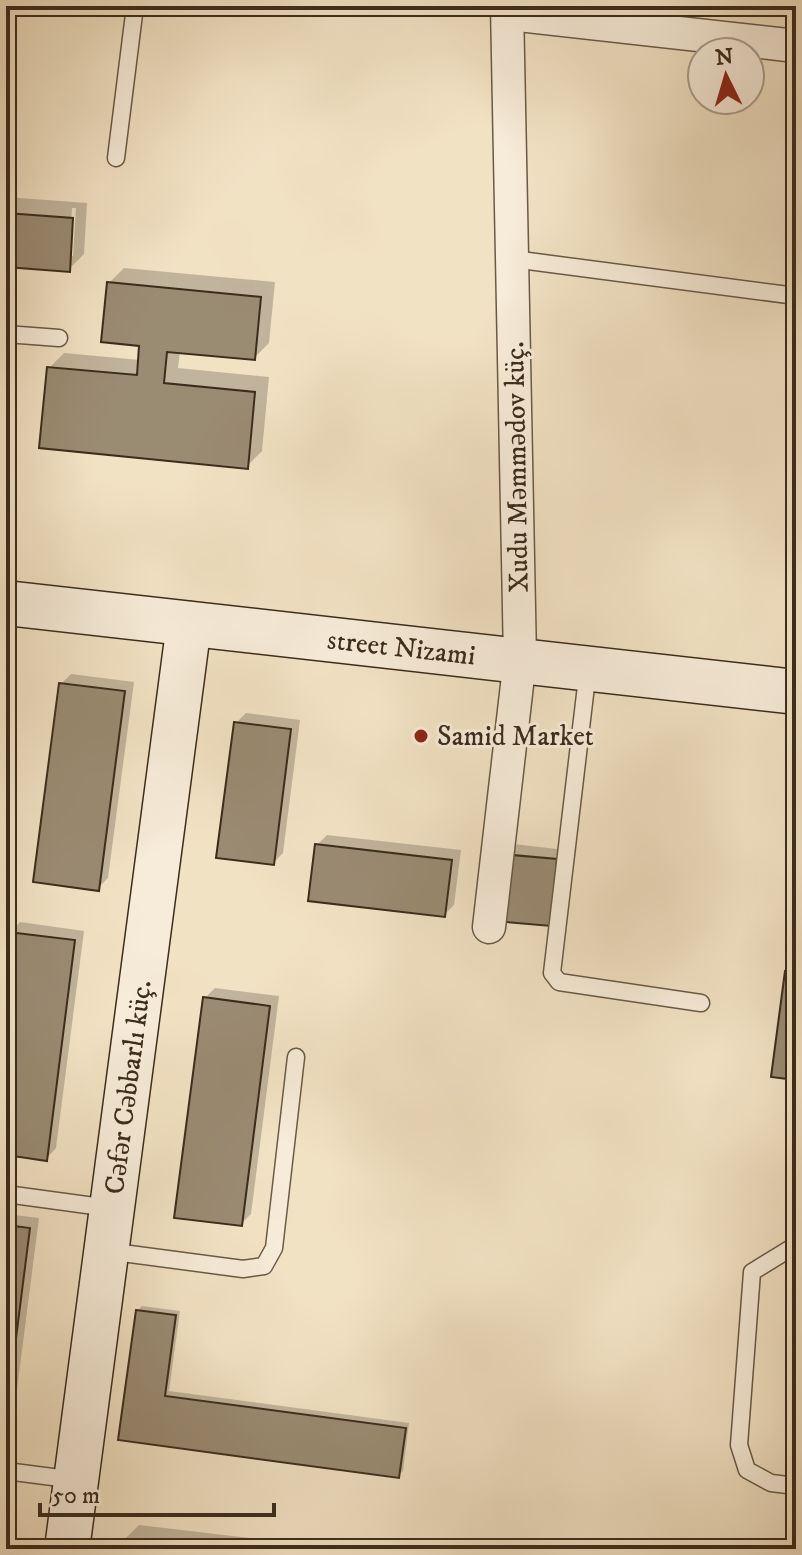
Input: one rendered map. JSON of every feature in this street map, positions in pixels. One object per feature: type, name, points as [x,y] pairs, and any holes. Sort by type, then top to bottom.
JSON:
[{"type":"street","points":[[508,10],[796,46]]},
{"type":"street","name":"Xudu Məmmədov küç.","points":[[489,927],[520,659],[508,10]]},
{"type":"street","name":"street Nizami","points":[[6,603],[796,692]]},
{"type":"street","name":"Cəfər Cəbbarlı küç.","points":[[67,1549],[189,624]]},
{"type":"lane","points":[[116,158],[135,6]]},
{"type":"lane","points":[[513,259],[796,296]]},
{"type":"lane","points":[[6,334],[59,338]]},
{"type":"lane","points":[[589,667],[552,973],[559,982],[701,1003]]},
{"type":"lane","points":[[105,1251],[243,1269],[264,1266],[274,1248],[296,1057]]},
{"type":"lane","points":[[6,1194],[111,1208]]},
{"type":"lane","points":[[796,1245],[752,1272],[739,1445],[747,1470],[771,1483],[796,1486]]},
{"type":"lane","points":[[6,1471],[76,1480]]},
{"type":"building","points":[[6,213],[73,218],[70,272],[6,267]]},
{"type":"building","points":[[107,282],[261,297],[255,360],[167,352],[164,383],[255,392],[248,469],[39,448],[47,367],[137,375],[139,346],[101,342]]},
{"type":"building","points":[[59,683],[125,691],[99,891],[33,882]]},
{"type":"building","points":[[234,722],[291,729],[274,865],[216,858]]},
{"type":"building","points":[[315,844],[452,860],[445,917],[308,901]]},
{"type":"building","points":[[501,854],[557,859],[551,926],[495,921]]},
{"type":"building","points":[[8,932],[75,940],[47,1161],[6,1155]]},
{"type":"building","points":[[785,971],[796,973],[796,1080],[771,1077]]},
{"type":"building","points":[[203,997],[270,1006],[242,1226],[174,1218]]},
{"type":"building","points":[[6,1225],[30,1228],[6,1417]]},
{"type":"building","points":[[136,1310],[176,1315],[165,1396],[406,1428],[399,1478],[118,1440]]},
{"type":"place","name":"Samid Market","points":[[421,736]]}]
